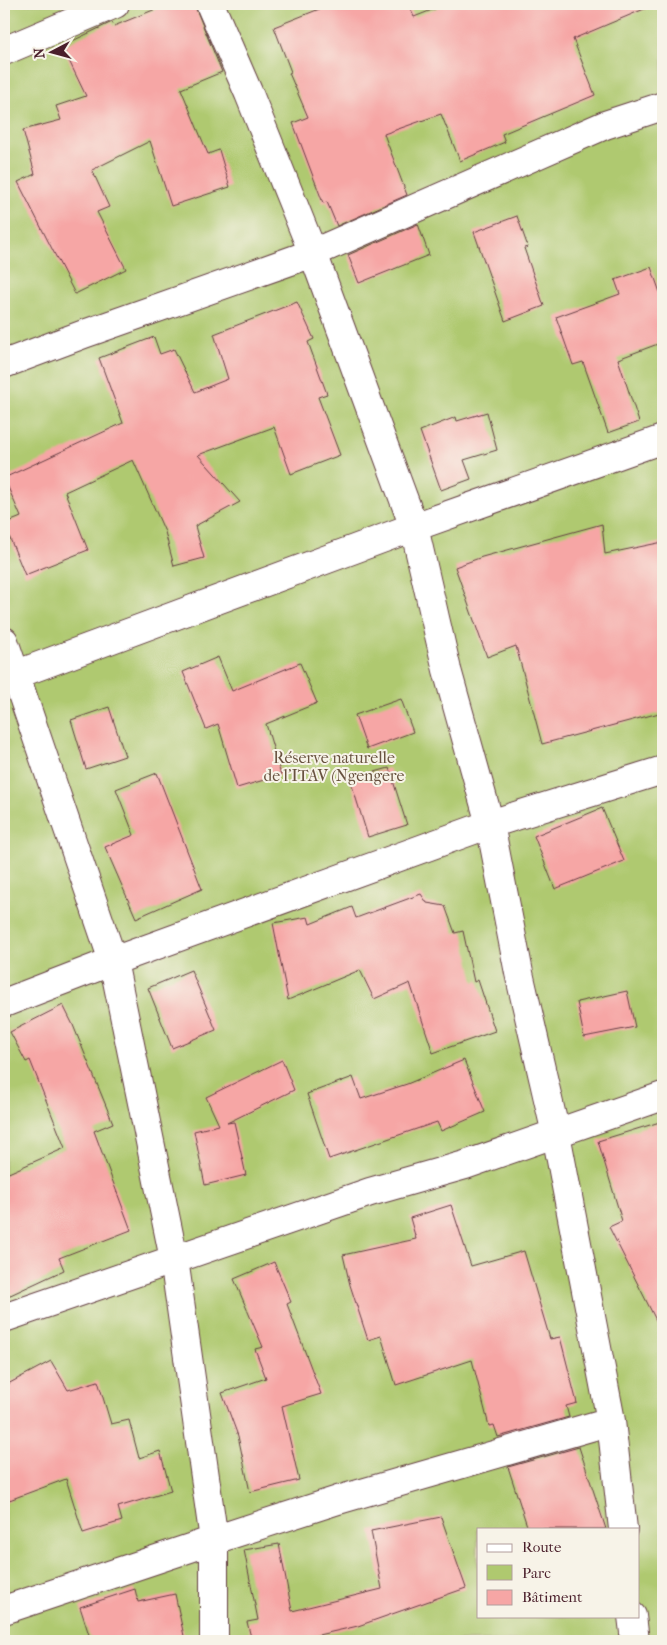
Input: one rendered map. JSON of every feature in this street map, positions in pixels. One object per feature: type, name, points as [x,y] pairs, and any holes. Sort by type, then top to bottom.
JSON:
[{"type":"street","points":[[4,51],[115,4]]},
{"type":"street","points":[[210,4],[250,94],[313,253],[414,527],[447,670],[490,824],[519,973],[556,1134],[611,1421],[623,1528]]},
{"type":"street","points":[[4,364],[313,253],[605,124],[663,106]]},
{"type":"street","points":[[9,677],[414,527],[663,439]]},
{"type":"street","points":[[4,641],[9,677],[113,961],[174,1259],[214,1540],[214,1641]]},
{"type":"street","points":[[4,1003],[113,961],[490,824],[663,770]]},
{"type":"street","points":[[4,1318],[370,1192],[464,1165],[663,1096]]},
{"type":"street","points":[[4,1610],[338,1500],[611,1421]]},
{"type":"street","points":[[632,1618],[634,1641]]},
{"type":"green space","name":"Réserve naturelle de l'ITAV (Ngengere","points":[[4,4],[663,4],[663,1641],[4,1641]]},
{"type":"building","points":[[168,4],[194,4],[222,72],[181,89],[208,154],[219,150],[230,187],[171,206],[150,141],[92,170],[109,207],[97,212],[126,269],[75,294],[18,182],[35,174],[23,130],[61,120],[56,106],[86,96],[62,46],[112,22],[114,26]]},
{"type":"building","points":[[332,4],[408,4],[414,17],[447,4],[656,4],[573,39],[595,95],[502,134],[505,142],[460,161],[441,114],[384,134],[407,195],[337,226],[327,202],[323,203],[293,123],[308,117],[289,73],[291,72],[274,27]]},
{"type":"building","points":[[517,216],[528,247],[524,248],[544,306],[505,321],[474,232]]},
{"type":"building","points":[[418,224],[429,255],[359,283],[348,255]]},
{"type":"building","points":[[651,267],[663,301],[663,342],[618,359],[639,422],[608,433],[583,362],[573,365],[556,317],[620,294],[615,280]]},
{"type":"building","points":[[297,302],[314,339],[308,342],[327,394],[318,397],[340,455],[291,474],[274,427],[198,455],[240,502],[195,526],[204,558],[174,566],[165,532],[133,460],[65,492],[88,550],[25,575],[4,524],[21,517],[4,478],[123,423],[99,358],[154,337],[160,354],[174,349],[195,392],[228,379],[214,334]]},
{"type":"building","points":[[487,412],[497,450],[464,460],[471,479],[441,490],[420,431],[456,417],[457,421]]},
{"type":"building","points":[[602,524],[605,554],[663,542],[663,712],[542,744],[516,646],[487,657],[455,567],[482,557]]},
{"type":"building","points":[[218,657],[232,691],[300,663],[317,703],[266,724],[281,775],[237,788],[218,724],[206,729],[183,672]]},
{"type":"building","points":[[401,699],[413,732],[367,749],[355,715]]},
{"type":"building","points":[[109,707],[125,756],[86,769],[71,720]]},
{"type":"building","points":[[389,768],[407,825],[368,837],[350,779]]},
{"type":"building","points":[[157,773],[202,889],[136,918],[105,847],[134,835],[116,789]]},
{"type":"building","points":[[602,808],[624,861],[555,889],[534,836]]},
{"type":"building","points":[[421,894],[427,903],[445,906],[455,933],[463,931],[474,982],[478,980],[495,1031],[433,1053],[410,983],[374,999],[360,970],[288,1000],[273,923],[308,917],[310,924],[352,907],[356,918]]},
{"type":"building","points":[[191,970],[216,1030],[172,1048],[148,988]]},
{"type":"building","points":[[627,991],[635,1027],[584,1037],[577,1002]]},
{"type":"building","points":[[63,1005],[113,1123],[94,1131],[131,1230],[59,1258],[64,1270],[4,1298],[4,1175],[65,1148],[30,1060],[26,1062],[10,1032]]},
{"type":"building","points":[[282,1060],[294,1090],[227,1123],[234,1122],[246,1175],[205,1185],[194,1131],[219,1125],[206,1097]]},
{"type":"building","points":[[464,1060],[485,1112],[441,1131],[437,1122],[329,1159],[307,1094],[353,1077],[361,1099],[407,1084]]},
{"type":"building","points":[[663,1121],[663,1334],[609,1227],[622,1221],[598,1141]]},
{"type":"building","points":[[451,1205],[471,1266],[524,1251],[550,1339],[560,1337],[577,1403],[566,1406],[569,1417],[498,1437],[494,1425],[489,1426],[472,1360],[396,1385],[381,1336],[368,1340],[350,1285],[343,1255],[416,1239],[410,1218]]},
{"type":"building","points":[[274,1262],[291,1302],[287,1304],[321,1394],[282,1406],[299,1480],[250,1492],[238,1436],[222,1393],[266,1378],[255,1349],[263,1347],[234,1279]]},
{"type":"building","points":[[51,1361],[68,1390],[98,1381],[111,1424],[129,1420],[139,1458],[160,1451],[171,1491],[118,1507],[122,1521],[83,1533],[66,1479],[4,1502],[4,1386]]},
{"type":"building","points":[[579,1447],[606,1528],[528,1528],[508,1467]]},
{"type":"building","points":[[441,1517],[466,1588],[358,1626],[292,1641],[252,1641],[247,1622],[258,1620],[244,1550],[279,1544],[292,1611],[382,1589],[371,1531]]},
{"type":"building","points":[[135,1589],[138,1602],[175,1594],[184,1636],[164,1641],[91,1641],[80,1607]]}]
